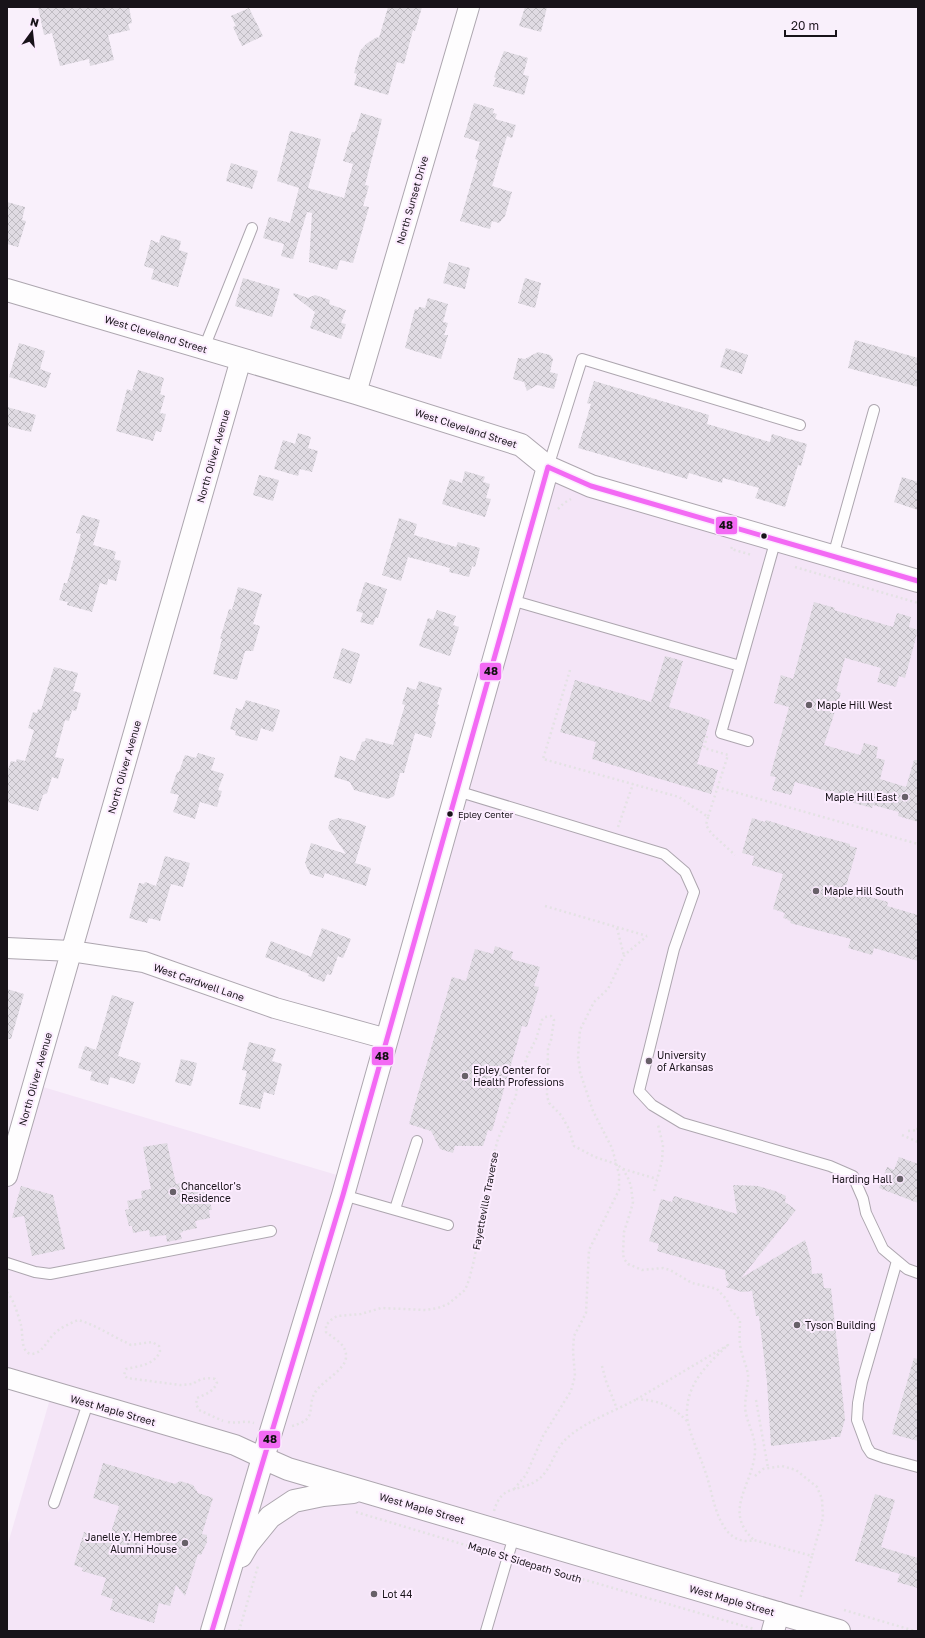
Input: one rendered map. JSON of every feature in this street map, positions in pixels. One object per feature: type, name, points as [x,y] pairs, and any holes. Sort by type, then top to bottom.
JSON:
[{"type":"street","name":"North Sunset Drive","points":[[356,393],[469,7]]},
{"type":"street","name":"West Cleveland Street","points":[[7,290],[356,393],[521,445],[548,467],[591,486],[918,581]]},
{"type":"street","name":"North Oliver Avenue","points":[[7,1176],[240,359]]},
{"type":"street","points":[[212,1631],[343,1195],[548,467]]},
{"type":"street","name":"West Cardwell Lane","points":[[7,948],[71,951],[144,962],[275,1008],[387,1039]]},
{"type":"street","name":"West Maple Street","points":[[7,1378],[235,1445],[288,1469],[489,1528],[782,1621],[839,1631]]},
{"type":"street","points":[[228,1578],[248,1544],[270,1517],[294,1501],[323,1495],[364,1491]]},
{"type":"lane","points":[[204,348],[252,228]]},
{"type":"lane","points":[[548,467],[582,359],[800,425]]},
{"type":"lane","points":[[833,556],[874,410]]},
{"type":"lane","points":[[748,741],[721,733],[776,539]]},
{"type":"lane","points":[[511,600],[740,666]]},
{"type":"lane","points":[[457,791],[664,854],[685,872],[694,892],[674,950],[639,1091],[652,1105],[682,1123],[830,1166],[853,1176],[863,1198],[866,1212],[883,1249],[907,1269],[918,1273]]},
{"type":"lane","points":[[395,1209],[417,1141]]},
{"type":"lane","points":[[343,1195],[448,1224]]},
{"type":"lane","points":[[7,1263],[35,1272],[50,1274],[271,1231]]},
{"type":"lane","points":[[897,1261],[862,1382],[858,1403],[857,1420],[867,1447],[871,1453],[918,1467]]},
{"type":"lane","points":[[54,1503],[88,1402]]},
{"type":"lane","points":[[486,1631],[514,1536]]},
{"type":"path","points":[[556,511],[564,503],[577,496]]},
{"type":"path","points":[[732,545],[731,549],[918,604]]},
{"type":"path","points":[[570,670],[543,759],[679,797],[708,817]]},
{"type":"path","points":[[708,734],[704,748],[728,755],[706,825],[712,833],[735,855]]},
{"type":"path","points":[[619,823],[633,784]]},
{"type":"path","points":[[718,788],[918,844]]},
{"type":"path","points":[[514,1489],[526,1475],[543,1436],[572,1391],[575,1376],[573,1351],[574,1336],[586,1313],[589,1250],[620,1190],[619,1174],[612,1148],[593,1111],[580,1072],[578,1057],[580,1030],[583,1021],[594,1002],[608,989],[624,956],[647,936],[545,906]]},
{"type":"path","points":[[617,927],[624,956]]},
{"type":"path","name":"Fayetteville Traverse","points":[[288,1426],[306,1421],[309,1416],[316,1391],[343,1365],[346,1358],[345,1350],[342,1344],[326,1332],[326,1325],[330,1320],[337,1316],[361,1314],[381,1308],[426,1310],[438,1308],[448,1304],[465,1290],[469,1280],[485,1204],[487,1179],[498,1139],[509,1114],[510,1107],[516,1097],[516,1091],[523,1075],[526,1059],[536,1039],[542,1020],[545,1017],[551,1016],[554,1020],[551,1040],[548,1048],[547,1085],[549,1102],[566,1124],[574,1146],[617,1166]]},
{"type":"path","points":[[654,1191],[662,1161],[663,1145],[658,1123]]},
{"type":"path","points":[[908,1131],[917,1130],[918,1126]]},
{"type":"path","points":[[902,1135],[918,1142]]},
{"type":"path","points":[[617,1166],[657,1179]]},
{"type":"path","points":[[623,1169],[632,1187],[631,1210],[624,1232],[624,1259],[628,1264],[642,1270],[663,1268],[670,1270],[692,1283],[717,1289],[728,1300],[731,1310],[740,1320],[740,1346],[748,1375],[746,1413],[754,1438],[755,1452],[752,1467],[739,1504],[739,1512],[745,1531],[754,1540]]},
{"type":"path","points":[[7,1292],[11,1298],[21,1326],[24,1348],[27,1352],[36,1354],[42,1350],[53,1335],[63,1327],[78,1320],[89,1323],[131,1345],[152,1342],[159,1346],[159,1355],[150,1363],[126,1369],[124,1375],[127,1378],[180,1385],[193,1384],[209,1377],[215,1379],[217,1383],[210,1393],[197,1398],[196,1404],[199,1410],[226,1422],[236,1423],[247,1421],[256,1424]]},
{"type":"path","points":[[489,1528],[501,1495],[535,1482],[546,1473],[564,1441],[574,1432],[637,1399],[728,1345],[706,1366],[695,1381],[688,1401],[687,1421],[705,1469],[718,1515],[728,1531],[737,1539],[746,1542],[754,1540],[812,1556]]},
{"type":"path","points":[[602,1366],[617,1410]]},
{"type":"path","points":[[637,1399],[651,1400],[665,1404],[676,1410],[687,1421]]},
{"type":"path","points":[[756,1400],[768,1468]]},
{"type":"path","points":[[755,1476],[763,1469],[768,1468],[782,1466],[796,1470],[817,1486],[822,1499],[823,1518],[812,1556],[782,1621]]},
{"type":"path","name":"Maple St Sidepath South","points":[[349,1510],[507,1558],[760,1631]]},
{"type":"path","points":[[239,1631],[260,1559]]},
{"type":"shaded area","name":"University of Arkansas","points":[[548,467],[918,581],[918,1631],[7,1630],[7,1547],[52,1392],[7,1378],[7,1176],[33,1084],[347,1178]]},
{"type":"building","points":[[38,7],[129,7],[132,23],[128,24],[130,30],[108,35],[114,60],[90,66],[89,59],[60,66],[52,33],[44,35]]},
{"type":"building","points":[[388,7],[422,7],[415,31],[413,30],[404,64],[397,62],[388,95],[354,85],[357,74],[354,73],[360,51],[366,44],[377,37],[379,38]]},
{"type":"building","points":[[525,7],[547,7],[541,32],[519,26]]},
{"type":"building","points":[[249,8],[263,36],[242,46],[233,27],[236,26],[231,16]]},
{"type":"building","points":[[504,51],[528,58],[523,75],[529,76],[524,95],[493,86],[496,78],[494,77]]},
{"type":"building","points":[[474,103],[494,109],[493,113],[497,114],[495,119],[516,125],[512,138],[507,136],[492,186],[512,192],[505,216],[499,223],[492,221],[490,229],[460,221],[478,160],[475,159],[480,142],[464,137]]},
{"type":"building","points":[[361,113],[382,119],[365,185],[369,186],[363,206],[369,207],[353,263],[340,260],[337,270],[309,262],[312,213],[307,212],[293,259],[281,256],[284,244],[263,238],[269,217],[290,223],[299,188],[277,181],[290,131],[321,139],[308,188],[344,198],[353,164],[343,161],[352,132],[355,132]]},
{"type":"building","points":[[231,163],[258,171],[252,189],[226,181]]},
{"type":"building","points":[[7,202],[25,207],[22,220],[26,221],[18,247],[7,244]]},
{"type":"building","points":[[161,235],[181,241],[179,250],[188,253],[178,287],[151,279],[154,269],[144,266],[151,240],[159,243]]},
{"type":"building","points":[[449,262],[470,268],[465,289],[443,283]]},
{"type":"building","points":[[243,278],[280,289],[272,317],[235,306]]},
{"type":"building","points":[[525,278],[541,283],[535,308],[518,303]]},
{"type":"building","points":[[294,293],[308,298],[315,295],[330,300],[329,304],[346,310],[341,323],[346,324],[341,339],[310,328],[315,312],[293,295]]},
{"type":"building","points":[[428,298],[448,304],[443,322],[448,323],[444,335],[448,335],[441,359],[405,348],[415,309],[418,310],[419,307],[425,308]]},
{"type":"building","points":[[855,340],[918,358],[918,387],[848,368]]},
{"type":"building","points":[[19,343],[45,351],[40,369],[51,373],[46,388],[9,377]]},
{"type":"building","points":[[726,348],[748,355],[742,374],[720,367]]},
{"type":"building","points":[[538,352],[550,355],[553,359],[550,372],[558,374],[554,389],[537,385],[527,391],[524,382],[513,379],[518,358],[525,359]]},
{"type":"building","points":[[138,370],[164,378],[160,394],[165,396],[160,413],[166,414],[161,432],[156,431],[153,441],[116,431],[127,389],[132,391]]},
{"type":"building","points":[[594,381],[709,415],[707,424],[770,442],[772,434],[807,444],[801,466],[798,465],[785,507],[755,498],[759,488],[723,478],[722,483],[689,473],[687,479],[578,448],[591,404],[587,403]]},
{"type":"building","points":[[7,407],[36,415],[31,432],[7,426]]},
{"type":"building","points":[[298,433],[311,437],[308,448],[318,451],[312,472],[300,469],[298,476],[274,469],[283,440],[295,444]]},
{"type":"building","points":[[465,471],[485,477],[483,482],[490,484],[486,498],[491,499],[485,517],[442,504],[450,479],[462,483]]},
{"type":"building","points":[[259,475],[279,480],[273,501],[253,495]]},
{"type":"building","points":[[902,477],[918,482],[918,510],[894,502]]},
{"type":"building","points":[[82,515],[100,520],[93,545],[116,552],[114,559],[121,561],[116,581],[108,579],[107,585],[100,583],[92,612],[67,605],[68,602],[59,600],[64,583],[67,583],[81,534],[76,533]]},
{"type":"building","points":[[399,518],[417,524],[414,535],[456,547],[458,542],[480,548],[475,567],[472,566],[469,577],[449,572],[450,568],[408,557],[401,581],[382,575]]},
{"type":"building","points":[[365,582],[387,589],[378,618],[376,617],[373,625],[360,622],[363,613],[356,611]]},
{"type":"building","points":[[238,587],[262,594],[253,624],[260,626],[253,651],[245,651],[237,680],[213,674],[222,639],[220,639],[229,609],[232,610]]},
{"type":"building","name":"Maple Hill West","points":[[814,602],[835,608],[834,610],[893,627],[897,613],[911,617],[909,627],[918,630],[905,678],[899,676],[896,687],[877,682],[881,668],[845,658],[836,691],[841,693],[824,745],[860,755],[864,743],[878,747],[876,758],[885,760],[880,779],[906,787],[914,760],[918,760],[918,822],[898,816],[899,812],[873,805],[872,808],[847,801],[848,797],[795,782],[791,795],[772,790],[776,777],[770,776],[789,707],[774,703],[781,675],[793,679]]},
{"type":"building","points":[[437,610],[456,616],[453,625],[459,627],[450,656],[419,646],[428,618],[433,620]]},
{"type":"building","points":[[342,648],[360,654],[351,684],[333,678]]},
{"type":"building","points":[[665,656],[683,661],[669,707],[710,720],[697,764],[718,770],[711,794],[592,759],[596,742],[560,732],[575,680],[651,702]]},
{"type":"building","points":[[54,667],[78,673],[73,691],[81,693],[76,711],[72,710],[69,721],[65,720],[55,757],[64,759],[58,779],[52,777],[47,793],[43,795],[38,811],[7,802],[7,773],[11,761],[16,762],[17,759],[25,761],[34,730],[28,728],[33,712],[37,713],[38,709],[41,710]]},
{"type":"building","points":[[419,681],[442,688],[434,721],[436,722],[431,738],[415,733],[404,773],[400,773],[394,796],[388,799],[354,790],[350,782],[334,777],[340,756],[355,761],[362,742],[365,741],[366,738],[393,745],[405,705],[402,704],[407,687],[416,690]]},
{"type":"building","points":[[246,700],[280,710],[273,732],[261,728],[257,741],[235,735],[236,731],[230,729],[236,708],[242,710]]},
{"type":"building","points":[[198,753],[215,758],[211,770],[224,774],[218,790],[222,791],[217,807],[200,802],[195,819],[173,812],[179,795],[170,793],[185,755],[196,758]]},
{"type":"building","points":[[338,818],[366,826],[355,863],[371,868],[366,886],[325,873],[323,878],[310,874],[305,863],[311,843],[346,854],[328,828],[330,821]]},
{"type":"building","name":"Maple Hill South","points":[[752,818],[765,822],[766,820],[820,837],[850,844],[850,846],[857,848],[845,890],[888,902],[887,906],[918,915],[918,961],[874,948],[872,955],[848,948],[851,939],[790,923],[791,921],[783,918],[785,913],[773,909],[783,874],[752,865],[754,856],[742,853]]},
{"type":"building","points":[[165,856],[190,863],[183,887],[171,884],[160,921],[149,918],[147,923],[129,918],[139,883],[144,884],[145,882],[156,886]]},
{"type":"building","points":[[322,928],[351,939],[343,958],[338,956],[331,975],[327,974],[324,982],[308,976],[309,974],[265,957],[271,941],[311,957]]},
{"type":"building","name":"Epley Center for Health Professions","points":[[495,946],[513,952],[511,959],[540,967],[534,986],[539,987],[527,1027],[522,1026],[492,1131],[488,1130],[483,1146],[455,1146],[453,1153],[440,1149],[431,1131],[409,1124],[452,977],[466,981],[475,949],[493,954]]},
{"type":"building","points":[[7,989],[24,994],[11,1039],[7,1039]]},
{"type":"building","points":[[112,995],[134,1002],[118,1056],[141,1063],[134,1084],[110,1077],[108,1085],[90,1080],[92,1072],[78,1068],[85,1046],[96,1050]]},
{"type":"building","points":[[249,1042],[276,1049],[272,1061],[282,1064],[274,1095],[264,1092],[260,1109],[239,1104],[247,1071],[242,1070]]},
{"type":"building","points":[[181,1059],[197,1063],[191,1086],[175,1082]]},
{"type":"building","name":"Chancellor's Residence","points":[[167,1143],[176,1184],[187,1182],[188,1189],[203,1186],[205,1193],[208,1193],[212,1210],[209,1210],[210,1218],[195,1221],[197,1228],[180,1233],[182,1239],[167,1242],[166,1235],[150,1237],[149,1230],[133,1233],[132,1226],[129,1226],[125,1210],[129,1209],[127,1201],[142,1198],[141,1191],[151,1189],[143,1147]]},
{"type":"building","name":"Harding Hall","points":[[899,1157],[918,1164],[918,1203],[879,1188],[887,1167],[894,1170]]},
{"type":"building","name":"Tyson Building","points":[[733,1185],[758,1186],[775,1191],[786,1196],[785,1202],[796,1210],[741,1278],[805,1240],[811,1260],[812,1274],[822,1273],[824,1288],[831,1288],[845,1419],[840,1437],[771,1446],[767,1382],[759,1316],[756,1316],[752,1291],[742,1292],[726,1287],[729,1284],[726,1279],[725,1270],[657,1251],[659,1244],[649,1241],[661,1199],[672,1202],[674,1196],[737,1214]]},
{"type":"building","points":[[21,1186],[53,1195],[65,1249],[32,1256],[24,1216],[12,1218]]},
{"type":"building","points":[[914,1358],[918,1359],[918,1441],[892,1434]]},
{"type":"building","name":"Janelle Y. Hembree Alumni House","points":[[103,1463],[175,1484],[180,1481],[193,1485],[198,1493],[213,1498],[202,1534],[207,1535],[207,1542],[201,1555],[198,1554],[185,1596],[176,1585],[170,1606],[159,1603],[154,1623],[110,1610],[113,1599],[101,1595],[106,1578],[82,1571],[83,1568],[74,1565],[84,1532],[109,1539],[119,1506],[93,1498]]},
{"type":"building","points":[[875,1494],[895,1500],[881,1547],[918,1558],[918,1588],[897,1582],[900,1574],[855,1561]]},
{"type":"transit line","name":"48","points":[[212,1631],[343,1195],[548,467],[591,486],[918,581]]},
{"type":"place","name":"Maple Hill West","points":[[809,705]]},
{"type":"place","name":"Maple Hill East","points":[[905,797]]},
{"type":"place","name":"Epley Center","points":[[450,814]]},
{"type":"place","name":"Maple Hill South","points":[[816,891]]},
{"type":"place","name":"University of Arkansas","points":[[649,1061]]},
{"type":"place","name":"Epley Center for Health Professions","points":[[465,1076]]},
{"type":"place","name":"Harding Hall","points":[[900,1179]]},
{"type":"place","name":"Chancellor's Residence","points":[[173,1192]]},
{"type":"place","name":"Tyson Building","points":[[797,1325]]},
{"type":"place","name":"Janelle Y. Hembree Alumni House","points":[[185,1543]]},
{"type":"place","name":"Lot 44","points":[[374,1594]]}]
